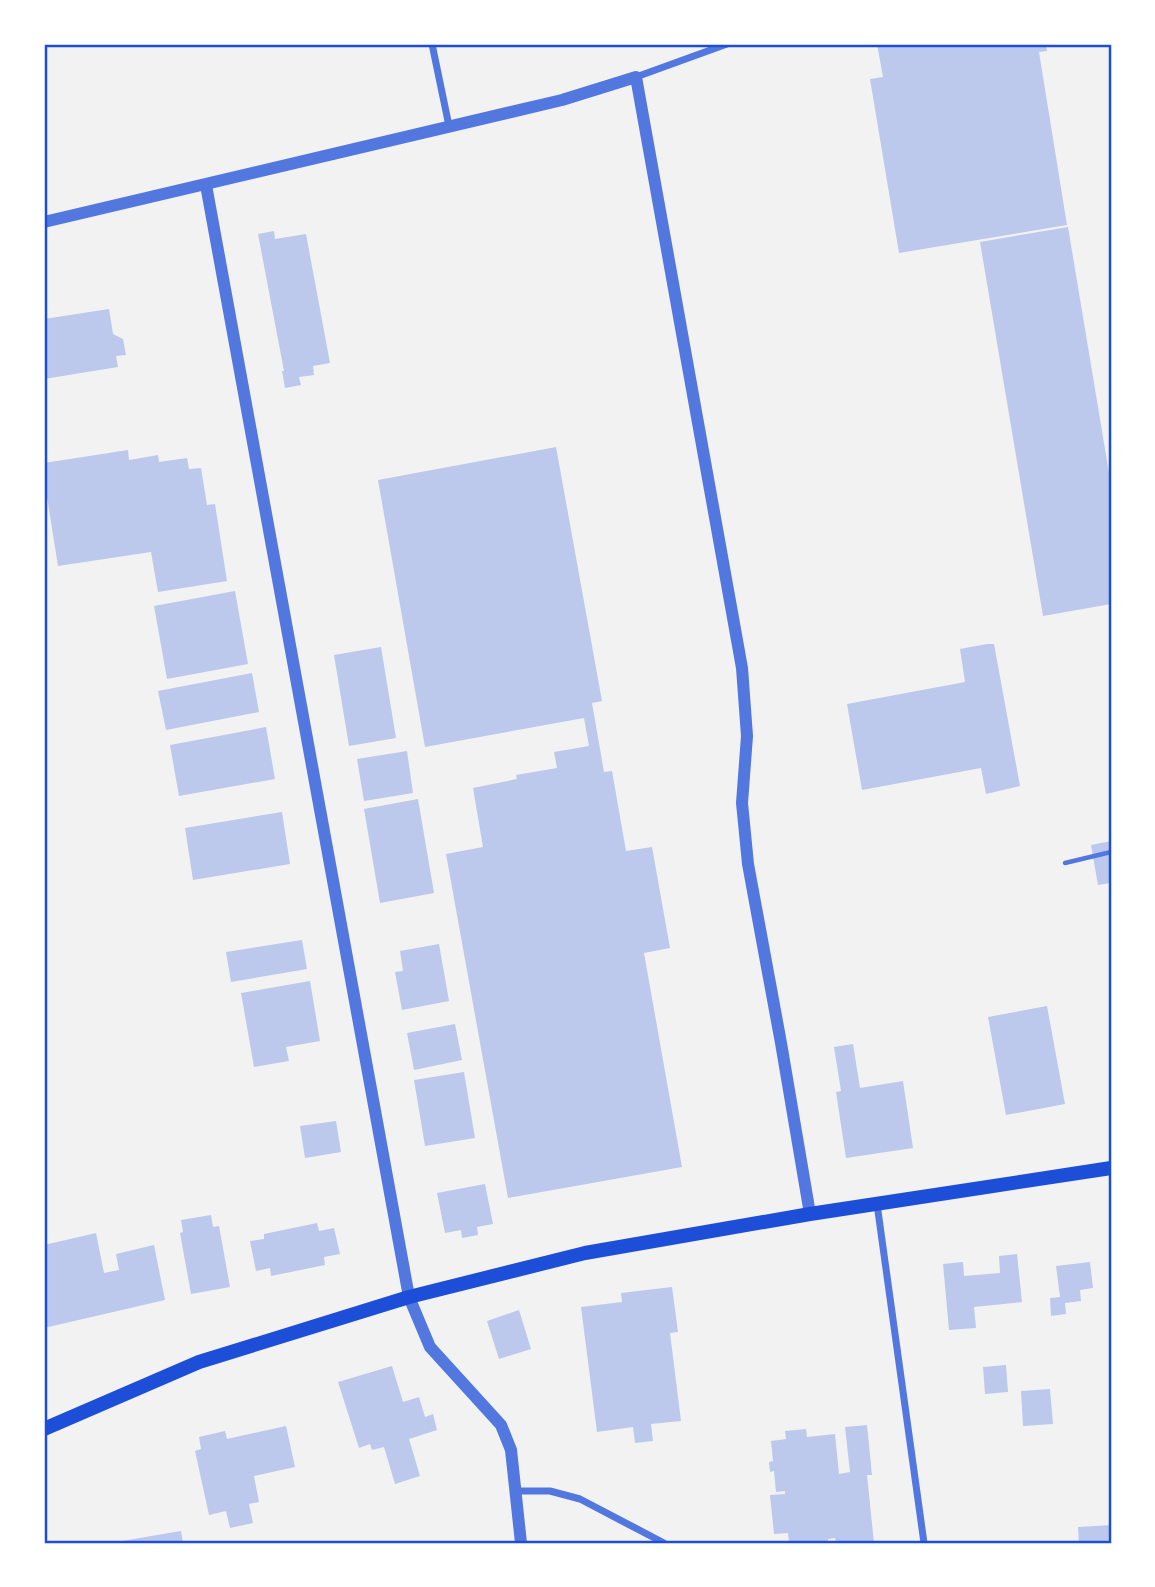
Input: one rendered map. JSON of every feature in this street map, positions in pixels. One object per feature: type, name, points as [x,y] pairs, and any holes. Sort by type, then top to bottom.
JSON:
[{"type":"main road","points":[[44,1429],[199,1362],[409,1297],[585,1254],[810,1214],[1111,1168]]},
{"type":"street","points":[[432,44],[449,126]]},
{"type":"street","points":[[44,222],[562,100],[727,44]]},
{"type":"street","points":[[636,77],[742,667],[747,736],[742,803],[748,864],[810,1214]]},
{"type":"street","points":[[206,185],[409,1297],[430,1347],[501,1425],[511,1450],[521,1543]]},
{"type":"street","points":[[877,1204],[923,1543]]},
{"type":"street","points":[[516,1491],[550,1491],[580,1499],[664,1543]]},
{"type":"lane","points":[[1065,863],[1111,852]]},
{"type":"building","points":[[877,44],[1046,44],[1047,51],[1039,52],[1067,225],[899,253],[870,79],[883,77]]},
{"type":"building","points":[[1068,227],[1111,485],[1111,604],[1043,616],[980,242]]},
{"type":"building","points":[[274,231],[275,239],[306,234],[330,363],[313,366],[314,375],[299,377],[301,385],[285,388],[258,234]]},
{"type":"building","points":[[109,309],[113,334],[123,339],[126,355],[116,356],[118,367],[44,379],[44,319]]},
{"type":"building","points":[[556,447],[602,701],[592,703],[604,772],[612,771],[626,851],[652,847],[670,948],[644,953],[682,1167],[508,1198],[446,854],[483,847],[473,788],[517,779],[516,775],[557,768],[554,752],[589,746],[584,718],[425,747],[378,480]]},
{"type":"building","points":[[128,450],[129,460],[158,455],[159,462],[187,458],[189,469],[201,468],[207,505],[215,504],[227,581],[158,592],[151,552],[58,566],[44,463]]},
{"type":"building","points":[[235,591],[248,664],[167,679],[154,606]]},
{"type":"building","points":[[994,644],[1020,786],[986,794],[981,768],[862,790],[847,704],[965,682],[960,649]]},
{"type":"building","points":[[381,647],[396,738],[349,746],[334,655]]},
{"type":"building","points":[[252,673],[259,712],[166,730],[158,691]]},
{"type":"building","points":[[266,727],[275,779],[179,796],[170,745]]},
{"type":"building","points":[[407,751],[413,793],[364,801],[357,759]]},
{"type":"building","points":[[418,799],[434,893],[380,903],[364,809]]},
{"type":"building","points":[[282,812],[290,864],[193,880],[185,828]]},
{"type":"building","points":[[1111,841],[1111,883],[1098,885],[1091,845]]},
{"type":"building","points":[[302,940],[307,969],[231,982],[226,952]]},
{"type":"building","points":[[439,944],[449,1001],[402,1010],[395,972],[403,971],[400,951]]},
{"type":"building","points":[[310,981],[320,1041],[286,1047],[289,1061],[254,1067],[241,993]]},
{"type":"building","points":[[1047,1006],[1065,1104],[1006,1115],[988,1017]]},
{"type":"building","points":[[455,1024],[462,1060],[414,1070],[407,1033]]},
{"type":"building","points":[[853,1044],[860,1088],[903,1081],[913,1148],[846,1158],[836,1092],[841,1091],[834,1047]]},
{"type":"building","points":[[464,1072],[475,1138],[425,1146],[414,1080]]},
{"type":"building","points":[[336,1121],[341,1152],[305,1158],[300,1126]]},
{"type":"building","points":[[485,1184],[493,1224],[477,1227],[478,1235],[462,1238],[461,1230],[445,1233],[437,1193]]},
{"type":"building","points":[[211,1215],[213,1227],[219,1226],[230,1287],[191,1294],[180,1233],[183,1232],[181,1220]]},
{"type":"building","points":[[317,1223],[319,1231],[334,1228],[340,1254],[324,1257],[325,1265],[271,1276],[270,1268],[256,1271],[250,1241],[264,1239],[264,1234]]},
{"type":"building","points":[[96,1233],[104,1273],[119,1270],[116,1254],[154,1245],[165,1300],[44,1328],[44,1245]]},
{"type":"building","points":[[1017,1254],[1022,1302],[974,1307],[976,1328],[949,1330],[943,1264],[963,1262],[964,1276],[1000,1273],[999,1256]]},
{"type":"building","points":[[1090,1262],[1093,1288],[1080,1290],[1081,1301],[1065,1303],[1066,1314],[1051,1316],[1050,1298],[1060,1297],[1056,1266]]},
{"type":"building","points":[[672,1287],[678,1332],[670,1333],[681,1421],[651,1424],[653,1441],[635,1443],[633,1427],[597,1432],[581,1307],[622,1302],[621,1293]]},
{"type":"building","points":[[519,1310],[531,1349],[499,1359],[487,1321]]},
{"type":"building","points":[[1006,1365],[1008,1392],[985,1394],[983,1367]]},
{"type":"building","points":[[392,1366],[403,1402],[419,1397],[425,1417],[433,1414],[437,1430],[409,1439],[420,1476],[395,1484],[384,1447],[372,1450],[370,1444],[359,1448],[338,1382]]},
{"type":"building","points":[[1050,1389],[1053,1424],[1023,1426],[1021,1391]]},
{"type":"building","points":[[867,1425],[872,1475],[867,1475],[874,1543],[836,1543],[835,1538],[828,1539],[828,1543],[796,1543],[789,1542],[788,1533],[774,1534],[770,1495],[785,1494],[785,1491],[776,1492],[774,1471],[770,1472],[769,1462],[773,1461],[771,1441],[786,1439],[785,1431],[806,1429],[807,1437],[835,1434],[839,1474],[850,1472],[845,1427]]},
{"type":"building","points":[[286,1426],[295,1467],[254,1476],[259,1502],[249,1504],[253,1523],[230,1528],[226,1511],[209,1515],[195,1451],[201,1449],[199,1437],[225,1431],[227,1439]]},
{"type":"building","points":[[1111,1525],[1111,1543],[1079,1543],[1078,1527]]},
{"type":"building","points":[[181,1531],[183,1543],[116,1543],[116,1542]]}]
